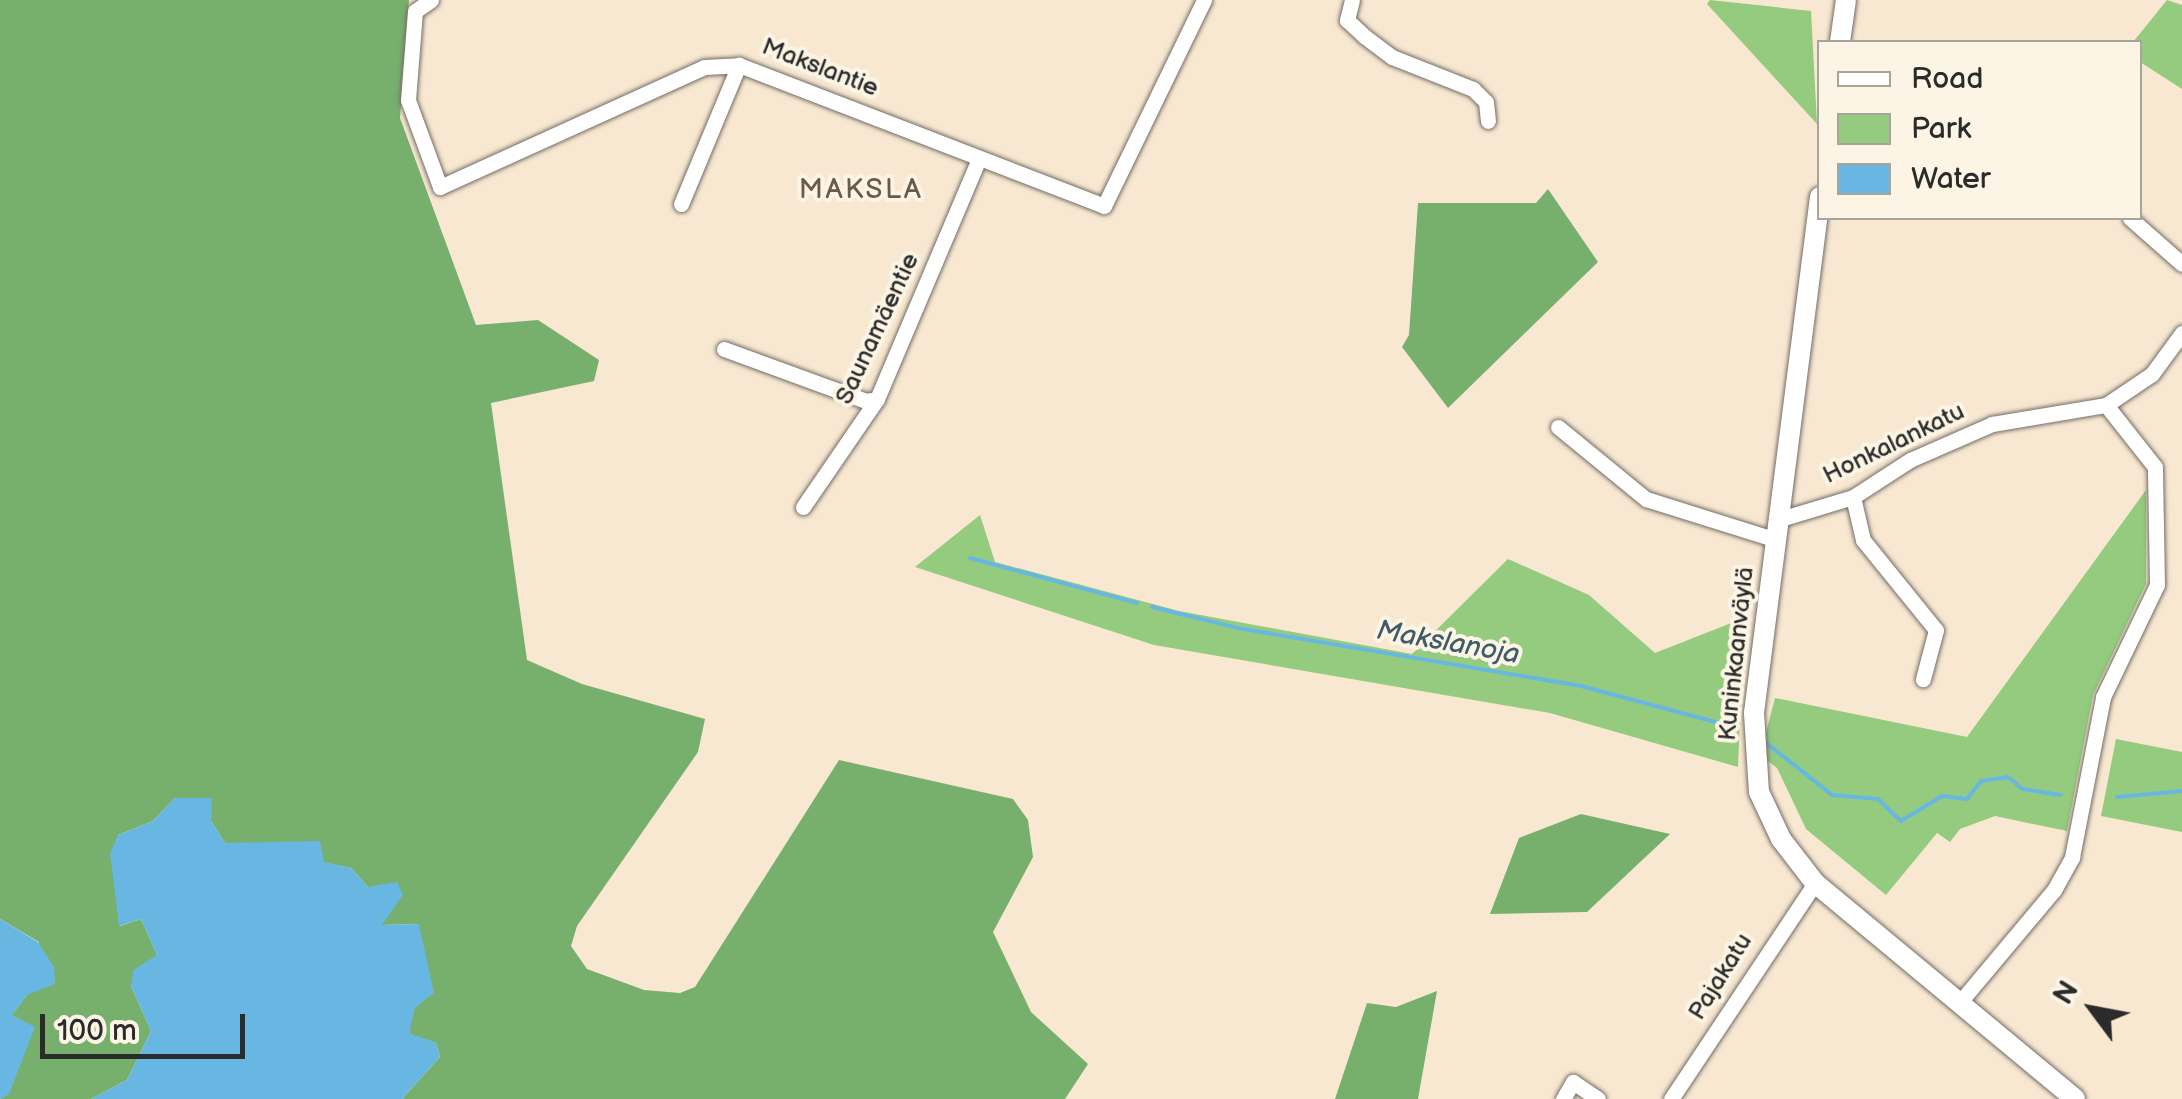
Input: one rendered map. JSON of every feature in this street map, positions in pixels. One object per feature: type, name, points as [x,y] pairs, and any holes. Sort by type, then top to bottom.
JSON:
[{"type":"street","name":"Makslantie","points":[[431,0],[415,12],[408,100],[440,187],[704,67],[739,65],[978,162],[1104,206],[1204,0]]},
{"type":"street","points":[[1352,0],[1346,20],[1392,57],[1473,89],[1486,102],[1488,121]]},
{"type":"street","points":[[1840,40],[1846,0]]},
{"type":"street","points":[[680,204],[739,65]]},
{"type":"street","name":"Saunamäentie","points":[[803,506],[877,400],[978,162]]},
{"type":"street","name":"Kuninkaanväylä","points":[[1817,220],[1776,530],[1752,756],[1765,809],[1815,883],[2075,1099]]},
{"type":"street","points":[[2132,220],[2182,264]]},
{"type":"street","name":"Honkalankatu","points":[[1776,530],[1852,497],[1910,460],[1992,424],[2106,405],[2152,374],[2182,333]]},
{"type":"street","points":[[724,349],[866,401],[877,400]]},
{"type":"street","points":[[1960,1002],[2054,890],[2072,857],[2104,697],[2156,586],[2155,467],[2106,405]]},
{"type":"street","points":[[1558,427],[1646,499],[1776,530]]},
{"type":"street","points":[[1852,497],[1863,540],[1936,630],[1922,679]]},
{"type":"street","name":"Pajakatu","points":[[1671,1099],[1815,883]]},
{"type":"street","points":[[1562,1099],[1573,1082],[1598,1099]]},
{"type":"green space","points":[[0,0],[409,0],[400,118],[476,325],[538,320],[599,360],[594,381],[491,403],[527,660],[582,684],[705,719],[698,752],[577,926],[571,946],[587,969],[644,990],[680,993],[695,987],[839,760],[1013,799],[1028,820],[1033,857],[993,932],[1031,1012],[1088,1064],[1065,1099],[402,1099],[440,1057],[436,1043],[409,1034],[418,924],[382,925],[368,887],[351,868],[225,843],[211,821],[211,798],[175,798],[153,821],[118,835],[120,926],[141,919],[157,955],[131,986],[151,1031],[127,1080],[91,1099],[0,1099],[9,1093],[11,1016],[27,995],[39,942],[0,919]]},
{"type":"green space","points":[[1710,0],[1811,11],[1817,124],[1707,4]]},
{"type":"green space","points":[[2167,0],[2182,5],[2182,89],[2142,63],[2142,40],[2135,40]]},
{"type":"green space","points":[[1548,189],[1598,262],[1448,408],[1402,347],[1409,335],[1418,203],[1536,203]]},
{"type":"green space","points":[[2146,490],[2146,584],[2093,695],[2067,831],[1995,816],[1960,829],[1950,842],[1937,833],[1886,895],[1806,829],[1777,768],[1760,755],[1775,698],[1967,737]]},
{"type":"green space","points":[[980,515],[995,562],[1179,611],[1412,654],[1508,559],[1589,595],[1655,653],[1744,618],[1738,767],[1550,713],[1154,645],[915,567]]},
{"type":"green space","points":[[2116,739],[2182,752],[2182,832],[2101,816]]},
{"type":"green space","points":[[1581,814],[1670,834],[1587,912],[1490,914],[1519,838]]},
{"type":"green space","points":[[1437,991],[1418,1099],[1335,1099],[1367,1003],[1396,1007]]},
{"type":"water","points":[[175,798],[212,798],[211,821],[225,843],[320,841],[324,862],[351,868],[368,887],[397,882],[403,895],[382,925],[419,924],[434,993],[415,1008],[409,1033],[436,1043],[440,1057],[402,1099],[91,1099],[127,1080],[151,1031],[131,986],[133,970],[157,955],[141,919],[119,926],[110,853],[118,835],[153,821]]},
{"type":"water","points":[[0,919],[38,942],[54,967],[55,984],[27,995],[12,1015],[35,1027],[9,1094],[0,1099]]},
{"type":"waterway","name":"Makslanoja","points":[[970,558],[1137,603]]},
{"type":"waterway","name":"Makslanoja","points":[[1152,607],[1238,628],[1581,686],[1734,727]]},
{"type":"waterway","name":"Makslanoja","points":[[1765,742],[1832,795],[1878,799],[1901,821],[1942,796],[1967,799],[1981,781],[2008,777],[2023,789],[2061,795]]},
{"type":"waterway","name":"Makslanoja","points":[[2117,797],[2182,791]]},
{"type":"district","name":"MAKSLA","points":[[861,190]]}]
